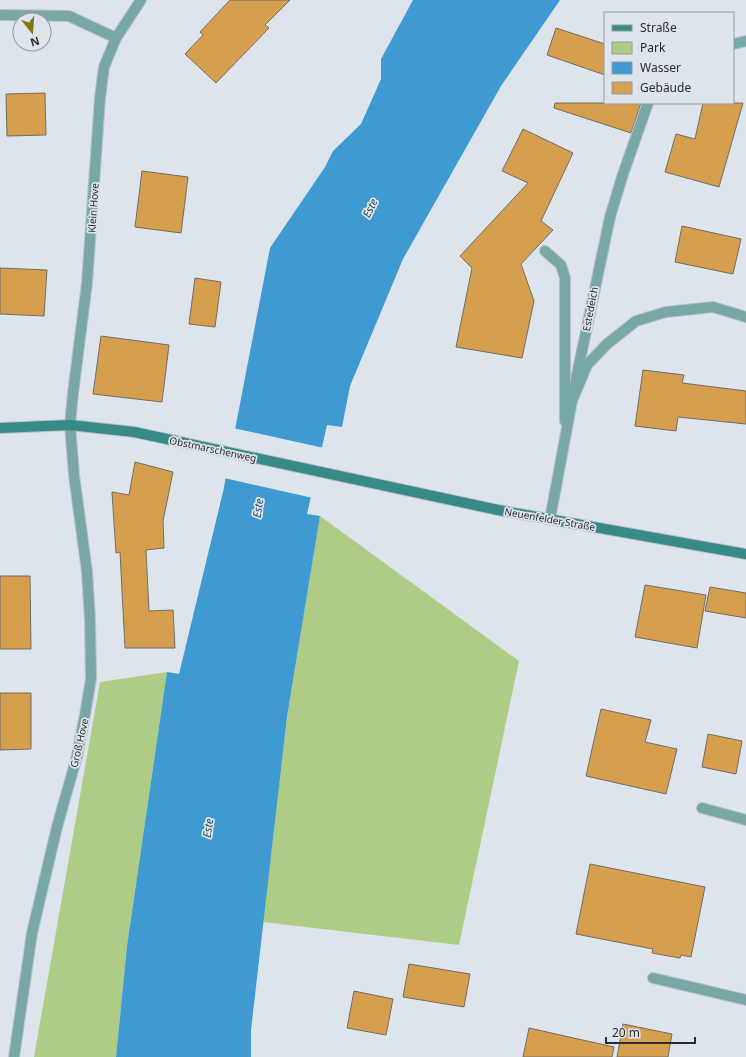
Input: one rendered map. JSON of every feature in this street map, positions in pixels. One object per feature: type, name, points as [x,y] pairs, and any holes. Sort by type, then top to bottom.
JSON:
[{"type":"main road","points":[[0,428],[70,425]]},
{"type":"main road","name":"Obstmarschenweg","points":[[70,425],[134,432],[355,480]]},
{"type":"main road","name":"Neuenfelder Straße","points":[[355,480],[498,510],[746,554]]},
{"type":"street","name":"Klein Hove","points":[[70,425],[72,393],[87,283],[100,98],[104,67],[116,38],[141,0]]},
{"type":"street","points":[[0,15],[69,16],[116,38]]},
{"type":"street","points":[[734,44],[746,41]]},
{"type":"street","name":"Estedeich","points":[[550,519],[572,401],[610,217],[622,177],[648,104]]},
{"type":"street","points":[[545,251],[561,265],[565,278],[565,439]]},
{"type":"street","points":[[572,401],[587,365],[607,344],[636,322],[666,312],[714,307],[746,317]]},
{"type":"street","name":"Groß Hove","points":[[14,1057],[32,933],[57,827],[77,756],[91,679],[91,627],[87,572],[73,467],[70,425]]},
{"type":"street","points":[[702,808],[746,820]]},
{"type":"street","points":[[653,978],[746,1000]]},
{"type":"green space","points":[[320,516],[519,661],[459,945],[263,922],[287,717]]},
{"type":"green space","points":[[167,672],[127,946],[116,1057],[34,1057],[100,682]]},
{"type":"water","name":"Este","points":[[413,0],[560,0],[501,86],[403,259],[350,386],[342,427],[327,425],[307,514],[320,516],[287,717],[251,1030],[251,1057],[116,1057],[127,946],[167,672],[179,674],[223,492],[270,248],[325,167],[333,151],[361,124],[381,79],[381,59]]},
{"type":"pier","points":[[233,428],[324,448],[313,498],[224,478]]},
{"type":"building","points":[[230,0],[290,0],[265,25],[269,28],[216,83],[185,54],[203,35],[200,32]]},
{"type":"building","points":[[556,28],[604,44],[604,75],[547,55]]},
{"type":"building","points":[[45,93],[46,135],[7,136],[6,94]]},
{"type":"building","points":[[555,103],[641,104],[631,133],[554,108]]},
{"type":"building","points":[[743,103],[719,187],[665,172],[676,134],[695,139],[703,104]]},
{"type":"building","points":[[523,129],[573,153],[541,221],[553,230],[521,264],[534,301],[522,358],[456,347],[472,268],[460,256],[528,183],[502,171]]},
{"type":"building","points":[[142,171],[188,177],[181,233],[135,227]]},
{"type":"building","points":[[682,226],[741,239],[733,274],[675,262]]},
{"type":"building","points":[[0,268],[47,270],[44,316],[0,314]]},
{"type":"building","points":[[195,278],[221,282],[215,327],[189,324]]},
{"type":"building","points":[[101,336],[169,345],[162,402],[93,394]]},
{"type":"building","points":[[643,370],[684,375],[682,383],[746,391],[746,424],[678,417],[676,431],[635,426]]},
{"type":"building","points":[[135,462],[173,472],[163,521],[164,548],[146,550],[149,611],[173,610],[175,648],[125,648],[120,552],[116,553],[112,492],[129,495]]},
{"type":"building","points":[[0,576],[30,576],[31,649],[0,649]]},
{"type":"building","points":[[645,585],[706,595],[697,648],[635,637]]},
{"type":"building","points":[[710,587],[746,593],[746,618],[705,611]]},
{"type":"building","points":[[0,693],[31,693],[31,749],[0,750]]},
{"type":"building","points":[[601,709],[651,720],[645,742],[677,749],[666,794],[586,776]]},
{"type":"building","points":[[708,734],[742,741],[736,774],[702,767]]},
{"type":"building","points":[[590,864],[705,887],[691,957],[681,955],[680,958],[652,953],[653,949],[576,934]]},
{"type":"building","points":[[409,964],[470,974],[464,1007],[403,997]]},
{"type":"building","points":[[354,991],[393,999],[386,1035],[347,1028]]},
{"type":"building","points":[[623,1024],[672,1034],[668,1057],[617,1057]]},
{"type":"building","points":[[529,1028],[614,1047],[612,1057],[523,1057]]}]
